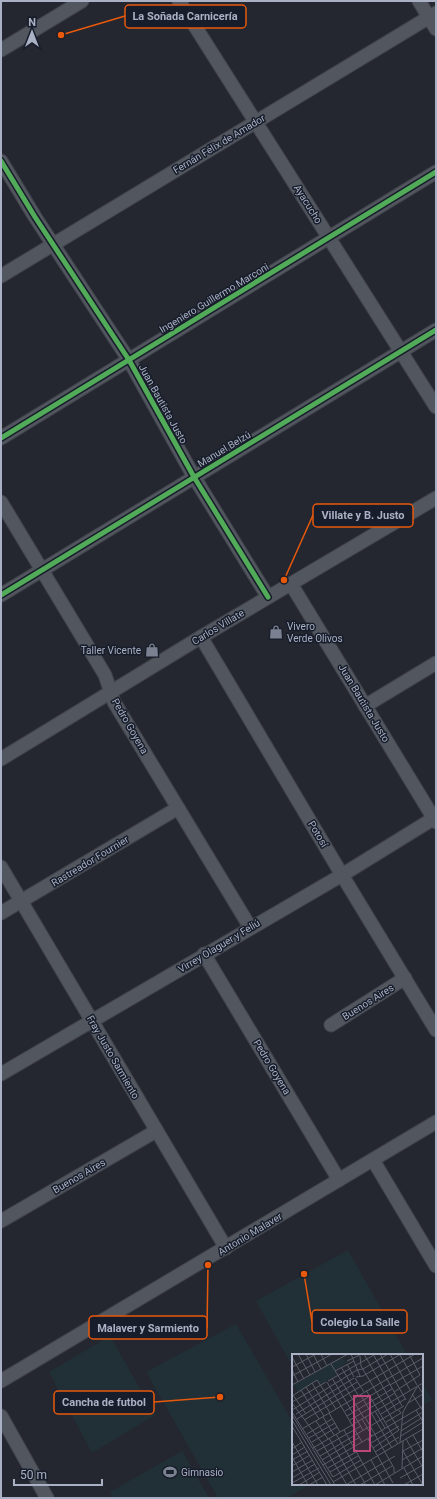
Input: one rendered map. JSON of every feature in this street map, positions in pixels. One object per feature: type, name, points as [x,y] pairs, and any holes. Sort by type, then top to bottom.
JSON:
[{"type":"street","points":[[1,50],[82,1]]},
{"type":"street","name":"Ayacucho","points":[[179,1],[436,407]]},
{"type":"street","points":[[419,1],[432,15],[436,29]]},
{"type":"street","name":"Fernán Félix de Amador","points":[[1,276],[432,15]]},
{"type":"street","name":"Juan Bautista Justo","points":[[1,161],[129,360],[194,477],[268,597]]},
{"type":"street","name":"Ingeniero Guillermo Marconi","points":[[1,438],[436,172]]},
{"type":"street","name":"Manuel Belzú","points":[[1,595],[436,330]]},
{"type":"street","name":"Carlos Villate","points":[[1,759],[201,637],[436,498]]},
{"type":"street","name":"Pedro Goyena","points":[[1,502],[105,675],[114,702],[250,927]]},
{"type":"street","name":"Juan Bautista Justo","points":[[291,584],[435,819]]},
{"type":"street","name":"Potosí","points":[[201,637],[436,1030]]},
{"type":"street","points":[[365,706],[436,663]]},
{"type":"street","name":"Rastreador Fournier","points":[[1,913],[178,808]]},
{"type":"street","name":"Virrey Olaguer y Feliú","points":[[1,1074],[435,819]]},
{"type":"street","name":"Fray Justo Sarmiento","points":[[1,867],[226,1248]]},
{"type":"street","name":"Pedro Goyena","points":[[204,954],[339,1180]]},
{"type":"street","name":"Buenos Aires","points":[[331,1025],[405,978]]},
{"type":"street","name":"Antonio Malaver","points":[[1,1381],[436,1122]]},
{"type":"street","name":"Buenos Aires","points":[[1,1221],[156,1131]]},
{"type":"street","points":[[373,1160],[436,1266]]},
{"type":"street","points":[[1,1416],[47,1498]]},
{"type":"shaded area","points":[[348,1250],[406,1354],[292,1354],[292,1365],[256,1301]]},
{"type":"shaded area","points":[[236,1324],[292,1421],[292,1485],[309,1485],[287,1498],[218,1498],[146,1372]]},
{"type":"shaded area","points":[[110,1336],[155,1415],[92,1453],[49,1372]]},
{"type":"shaded area","points":[[423,1384],[432,1400],[423,1405]]},
{"type":"shaded area","name":"Gimnasio","points":[[182,1451],[209,1498],[113,1498],[110,1492]]},
{"type":"cycle path","points":[[1,161],[35,217],[129,360],[194,477],[268,597]]},
{"type":"cycle path","points":[[1,438],[436,172]]},
{"type":"cycle path","points":[[1,595],[436,330]]},
{"type":"place","name":"La Soñada Carnicería","points":[[61,35]]},
{"type":"place","name":"Villate y B. Justo","points":[[284,580]]},
{"type":"place","name":"Vivero Verde Olivos","points":[[276,632]]},
{"type":"place","name":"Taller Vicente","points":[[152,650]]},
{"type":"place","name":"Malaver y Sarmiento","points":[[208,1265]]},
{"type":"place","name":"Colegio La Salle","points":[[304,1274]]},
{"type":"place","name":"Cancha de futbol","points":[[220,1397]]},
{"type":"place","name":"Gimnasio","points":[[170,1472]]}]
